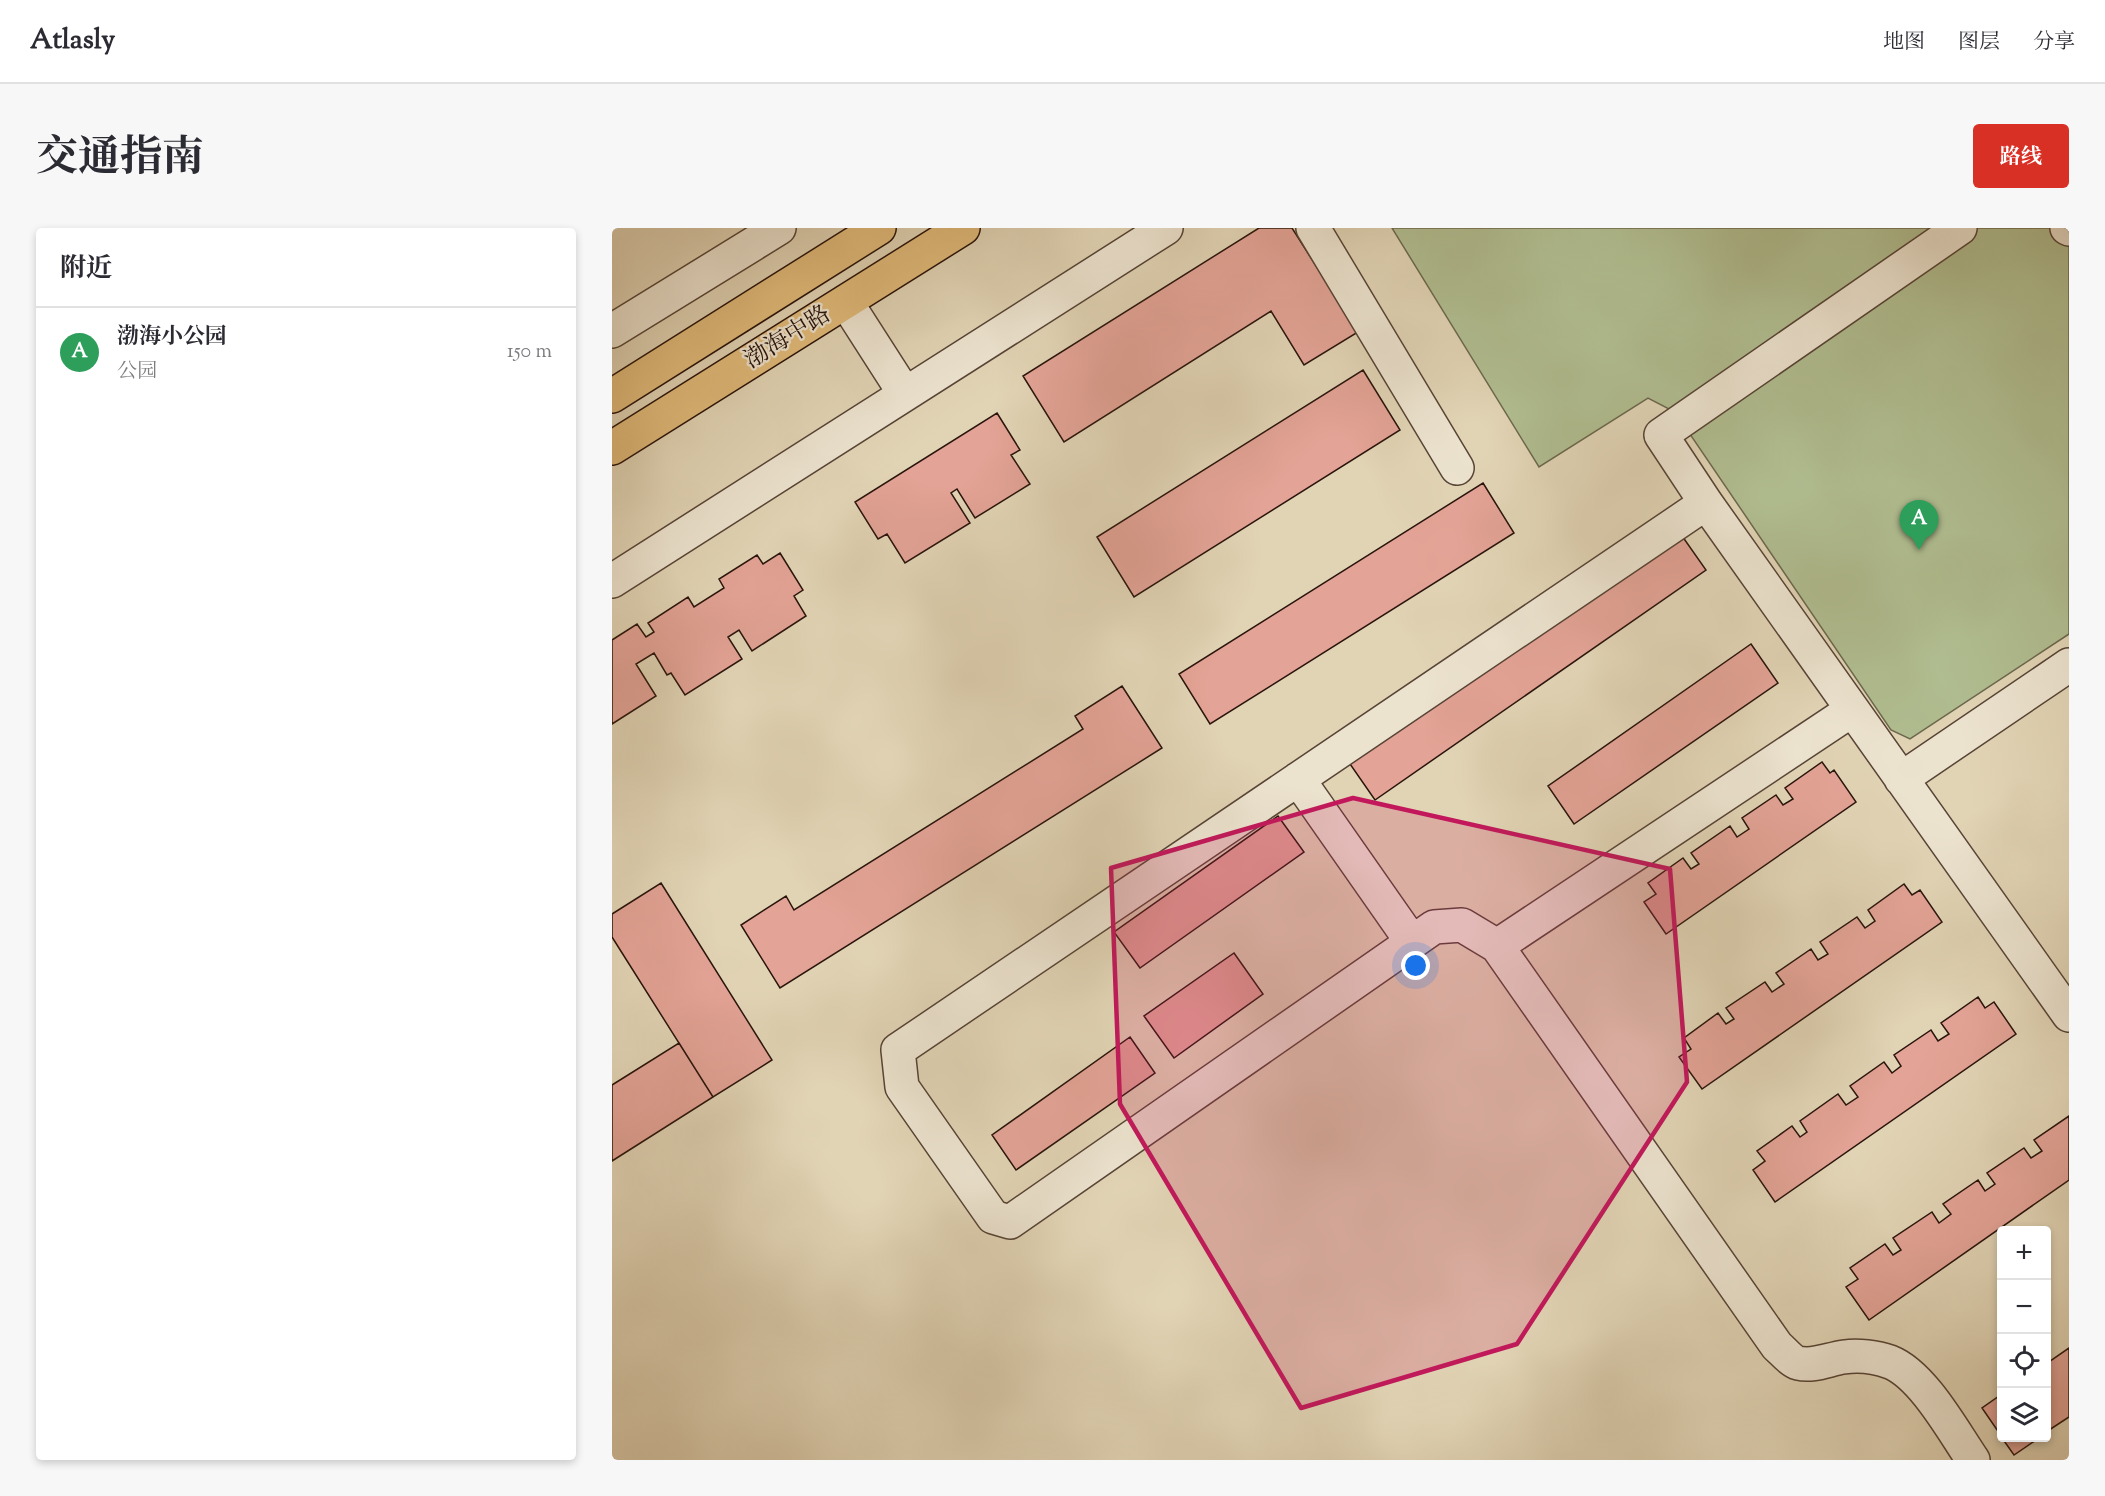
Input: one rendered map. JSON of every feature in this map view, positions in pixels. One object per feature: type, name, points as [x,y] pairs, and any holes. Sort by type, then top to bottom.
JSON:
[{"type":"main road","name":"渤海中路","points":[[612,396],[879,228]]},
{"type":"main road","name":"渤海中路","points":[[612,448],[963,228]]},
{"type":"street","points":[[612,331],[779,228]]},
{"type":"street","points":[[612,581],[1166,228]]},
{"type":"street","points":[[1313,228],[1457,468]]},
{"type":"street","points":[[1960,228],[1661,435],[1706,503],[2069,1015]]},
{"type":"street","points":[[846,302],[905,394]]},
{"type":"street","points":[[1706,503],[898,1050],[902,1087],[993,1218],[1010,1222],[1434,927],[1462,925],[1497,946],[1777,1346],[1797,1363],[1820,1363],[1843,1357],[1865,1357],[1891,1363],[1910,1377],[1930,1398],[1973,1460]]},
{"type":"street","points":[[1902,779],[2069,665]]},
{"type":"street","points":[[1497,946],[1852,710]]},
{"type":"street","points":[[1298,779],[1412,942]]},
{"type":"highlighted area","points":[[1353,798],[1670,869],[1687,1082],[1517,1344],[1301,1408],[1120,1104],[1111,868]]},
{"type":"green space","points":[[1392,228],[2069,228],[2069,634],[1910,739],[1891,730],[1675,412],[1648,398],[1539,467]]},
{"type":"building","points":[[1259,228],[1292,228],[1358,332],[1304,365],[1271,311],[1064,442],[1023,376]]},
{"type":"building","points":[[1363,370],[1400,430],[1134,597],[1097,537]]},
{"type":"building","points":[[997,413],[1020,450],[1011,455],[1030,484],[975,518],[957,489],[951,493],[970,523],[905,563],[887,534],[878,539],[855,502]]},
{"type":"building","points":[[1483,483],[1514,533],[1210,724],[1179,674]]},
{"type":"building","points":[[1680,533],[1706,570],[1375,800],[1350,764]]},
{"type":"building","points":[[780,553],[803,590],[794,596],[806,616],[752,651],[739,630],[728,637],[742,659],[685,695],[671,673],[667,675],[654,653],[636,664],[656,696],[612,724],[612,640],[637,624],[646,637],[654,632],[648,623],[688,597],[694,607],[724,588],[719,579],[757,555],[763,564]]},
{"type":"building","points":[[1751,644],[1778,683],[1574,824],[1548,786]]},
{"type":"building","points":[[1122,686],[1162,748],[780,988],[741,925],[786,896],[794,910],[1083,729],[1075,716]]},
{"type":"building","points":[[1822,762],[1830,773],[1834,770],[1856,802],[1666,934],[1644,902],[1656,894],[1648,883],[1683,858],[1691,869],[1699,864],[1691,853],[1730,826],[1737,837],[1749,829],[1742,818],[1776,795],[1783,805],[1793,799],[1785,788]]},
{"type":"building","points":[[1278,816],[1304,852],[1140,968],[1114,932]]},
{"type":"building","points":[[661,883],[772,1060],[713,1097],[612,937],[612,914]]},
{"type":"building","points":[[1904,884],[1912,895],[1920,890],[1942,922],[1702,1089],[1679,1057],[1691,1049],[1684,1038],[1718,1013],[1726,1024],[1734,1019],[1726,1008],[1765,982],[1772,992],[1784,984],[1776,973],[1811,949],[1818,960],[1828,954],[1820,942],[1857,917],[1865,928],[1875,921],[1868,910]]},
{"type":"building","points":[[1234,953],[1263,994],[1174,1058],[1144,1016]]},
{"type":"building","points":[[1978,997],[1985,1008],[1994,1002],[2016,1034],[1775,1202],[1753,1170],[1765,1161],[1757,1151],[1792,1126],[1800,1137],[1807,1132],[1800,1121],[1838,1094],[1846,1105],[1858,1097],[1850,1086],[1884,1062],[1892,1073],[1901,1066],[1894,1055],[1931,1030],[1938,1041],[1949,1034],[1941,1023]]},
{"type":"building","points":[[1130,1037],[1155,1073],[1016,1170],[992,1135]]},
{"type":"building","points":[[679,1043],[713,1097],[612,1161],[612,1085]]},
{"type":"building","points":[[2069,1116],[2069,1180],[2003,1226],[1997,1226],[1997,1230],[1869,1320],[1846,1287],[1858,1279],[1850,1268],[1885,1244],[1893,1255],[1901,1250],[1893,1238],[1932,1212],[1939,1223],[1951,1214],[1943,1204],[1978,1180],[1985,1191],[1995,1184],[1987,1173],[2024,1148],[2031,1158],[2042,1151],[2034,1140]]},
{"type":"building","points":[[2069,1348],[2069,1417],[2051,1429],[2051,1388],[2051,1361]]},
{"type":"building","points":[[1997,1398],[1997,1430],[1982,1408]]},
{"type":"building","points":[[2005,1442],[2033,1442],[2014,1455]]},
{"type":"place","name":"渤海小公园","points":[[1919,550]]}]
